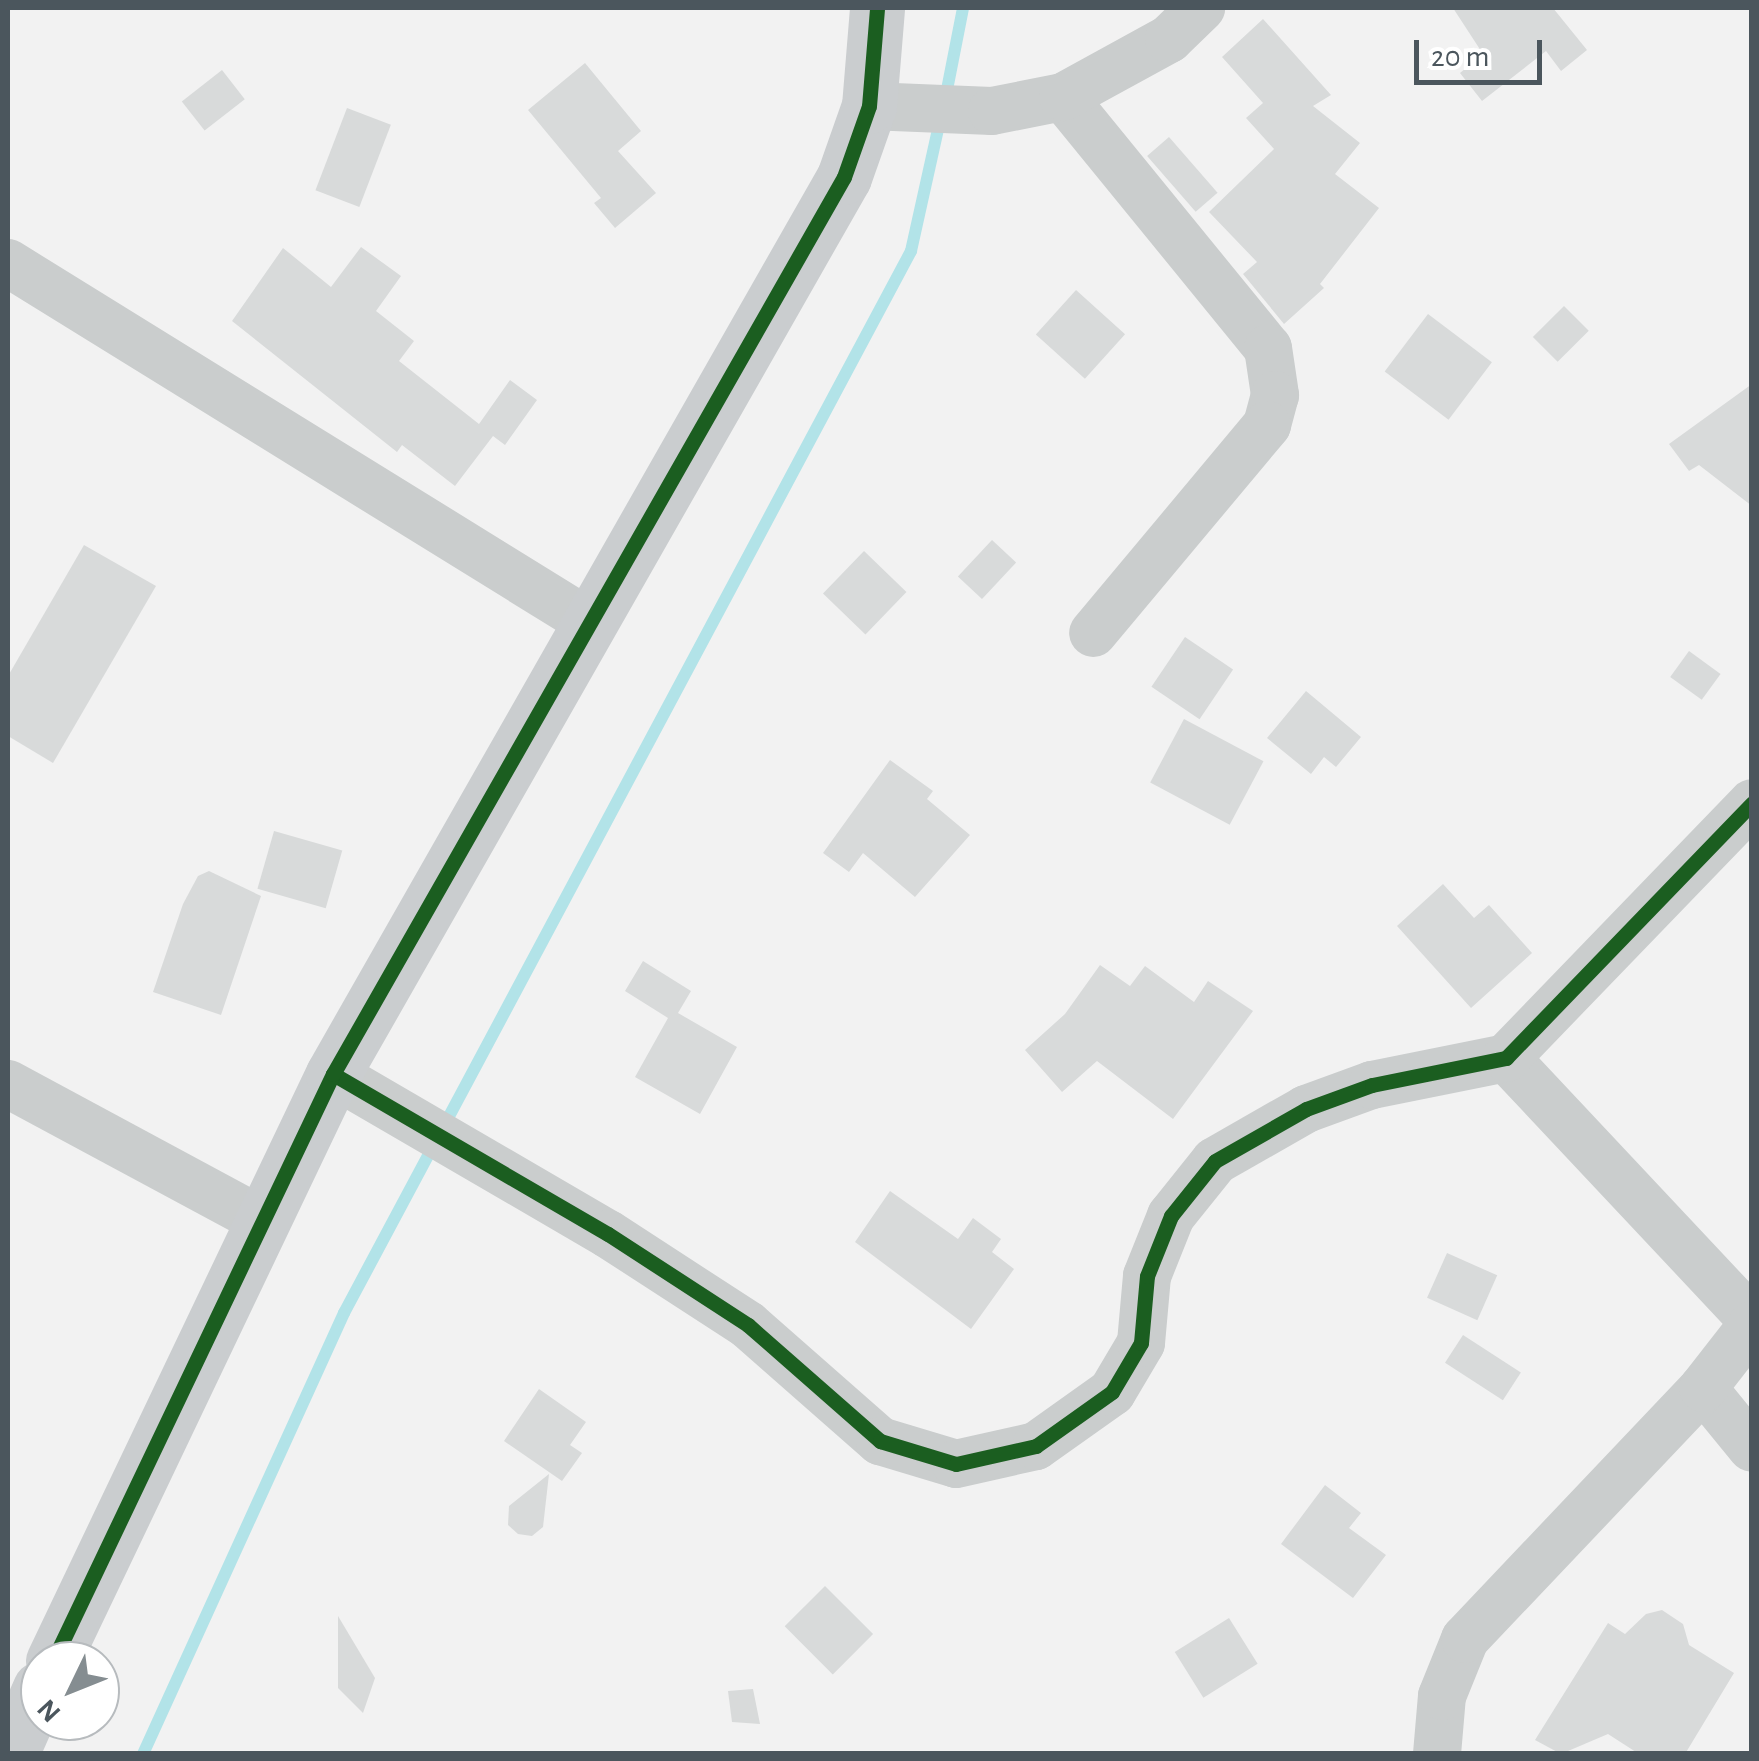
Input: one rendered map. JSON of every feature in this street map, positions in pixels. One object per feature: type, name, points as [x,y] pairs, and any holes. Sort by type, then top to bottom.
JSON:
[{"type":"street","points":[[63,1641],[333,1074],[587,622],[844,178],[869,106],[878,8]]},
{"type":"street","points":[[869,106],[992,110],[1063,97],[1169,39],[1201,8]]},
{"type":"street","points":[[1063,97],[1268,348],[1276,395],[1267,425],[1093,632]]},
{"type":"street","points":[[8,263],[587,622]]},
{"type":"street","points":[[333,1074],[484,1166],[608,1234],[748,1325],[880,1440],[956,1464],[1036,1446],[1112,1392],[1142,1343],[1147,1276],[1170,1216],[1216,1160],[1306,1110],[1372,1084],[1506,1058],[1752,804]]},
{"type":"street","points":[[1437,1754],[1442,1696],[1465,1640],[1703,1388],[1752,1323],[1506,1058]]},
{"type":"street","points":[[8,1084],[264,1222]]},
{"type":"street","points":[[1703,1388],[1752,1448]]},
{"type":"building","points":[[1453,8],[1553,8],[1587,50],[1561,71],[1546,51],[1482,101],[1460,73],[1483,54]]},
{"type":"building","points":[[1263,19],[1331,95],[1313,106],[1360,143],[1335,174],[1379,208],[1320,284],[1324,288],[1284,324],[1243,274],[1257,262],[1209,212],[1274,149],[1246,118],[1263,103],[1222,57]]},
{"type":"building","points":[[585,63],[641,131],[618,151],[656,193],[615,228],[594,203],[601,198],[528,110]]},
{"type":"building","points":[[222,70],[245,99],[205,131],[182,101]]},
{"type":"building","points":[[347,108],[391,125],[359,207],[315,190]]},
{"type":"building","points":[[1169,137],[1218,193],[1196,212],[1147,156]]},
{"type":"building","points":[[361,247],[401,276],[376,311],[414,341],[399,361],[479,424],[510,380],[537,400],[505,445],[493,436],[455,486],[402,445],[397,452],[232,321],[283,248],[331,287]]},
{"type":"building","points":[[1076,290],[1125,334],[1085,379],[1036,335]]},
{"type":"building","points":[[1564,306],[1589,331],[1558,362],[1533,337]]},
{"type":"building","points":[[1428,314],[1492,362],[1449,420],[1385,372]]},
{"type":"building","points":[[1752,384],[1752,506],[1699,465],[1689,471],[1669,444]]},
{"type":"building","points":[[992,540],[1016,563],[982,599],[958,577]]},
{"type":"building","points":[[84,545],[156,586],[53,763],[8,736],[8,676]]},
{"type":"building","points":[[864,551],[906,592],[865,634],[823,593]]},
{"type":"building","points":[[1185,637],[1233,669],[1200,719],[1151,687]]},
{"type":"building","points":[[1689,651],[1721,674],[1702,700],[1670,677]]},
{"type":"building","points":[[1306,691],[1361,737],[1336,767],[1324,757],[1311,774],[1267,738]]},
{"type":"building","points":[[1184,719],[1263,761],[1230,825],[1150,783]]},
{"type":"building","points":[[890,760],[933,791],[927,799],[970,835],[915,897],[863,853],[849,872],[823,853]]},
{"type":"building","points":[[274,831],[342,851],[326,908],[257,889]]},
{"type":"building","points":[[209,871],[261,896],[221,1015],[153,992],[183,904],[198,876]]},
{"type":"building","points":[[1443,884],[1474,918],[1489,905],[1532,953],[1471,1008],[1397,926]]},
{"type":"building","points":[[643,961],[691,991],[678,1013],[737,1047],[700,1114],[635,1077],[668,1018],[625,991]]},
{"type":"building","points":[[1100,965],[1130,986],[1145,966],[1194,1002],[1208,981],[1253,1011],[1173,1119],[1097,1061],[1062,1092],[1025,1050],[1065,1014]]},
{"type":"building","points":[[890,1191],[958,1239],[973,1218],[1001,1239],[992,1252],[1014,1269],[971,1329],[855,1242]]},
{"type":"building","points":[[1447,1253],[1497,1275],[1477,1320],[1427,1298]]},
{"type":"building","points":[[1463,1335],[1521,1373],[1503,1400],[1445,1363]]},
{"type":"building","points":[[539,1389],[586,1422],[570,1445],[582,1453],[562,1481],[504,1441]]},
{"type":"building","points":[[549,1474],[543,1527],[532,1536],[518,1534],[508,1525],[509,1506]]},
{"type":"building","points":[[1325,1485],[1361,1513],[1349,1528],[1386,1555],[1353,1598],[1281,1544]]},
{"type":"building","points":[[825,1586],[873,1634],[833,1674],[785,1626]]},
{"type":"building","points":[[1662,1610],[1683,1624],[1689,1645],[1734,1673],[1685,1754],[1639,1754],[1608,1734],[1561,1754],[1535,1740],[1608,1623],[1625,1634],[1646,1614]]},
{"type":"building","points":[[338,1616],[375,1678],[363,1713],[338,1688]]},
{"type":"building","points":[[1229,1618],[1258,1664],[1203,1698],[1175,1652]]},
{"type":"building","points":[[753,1689],[760,1724],[732,1722],[728,1691]]},
{"type":"waterway","points":[[945,100],[963,8]]},
{"type":"waterway","points":[[143,1754],[344,1313],[911,251],[940,120]]},
{"type":"cycle path","points":[[63,1641],[333,1074],[844,177],[869,106],[877,8]]},
{"type":"cycle path","points":[[333,1074],[608,1234],[748,1325],[880,1441],[956,1464],[1036,1446],[1112,1392],[1141,1343],[1147,1276],[1171,1216],[1215,1161],[1306,1109],[1372,1085],[1506,1058],[1752,803]]}]
